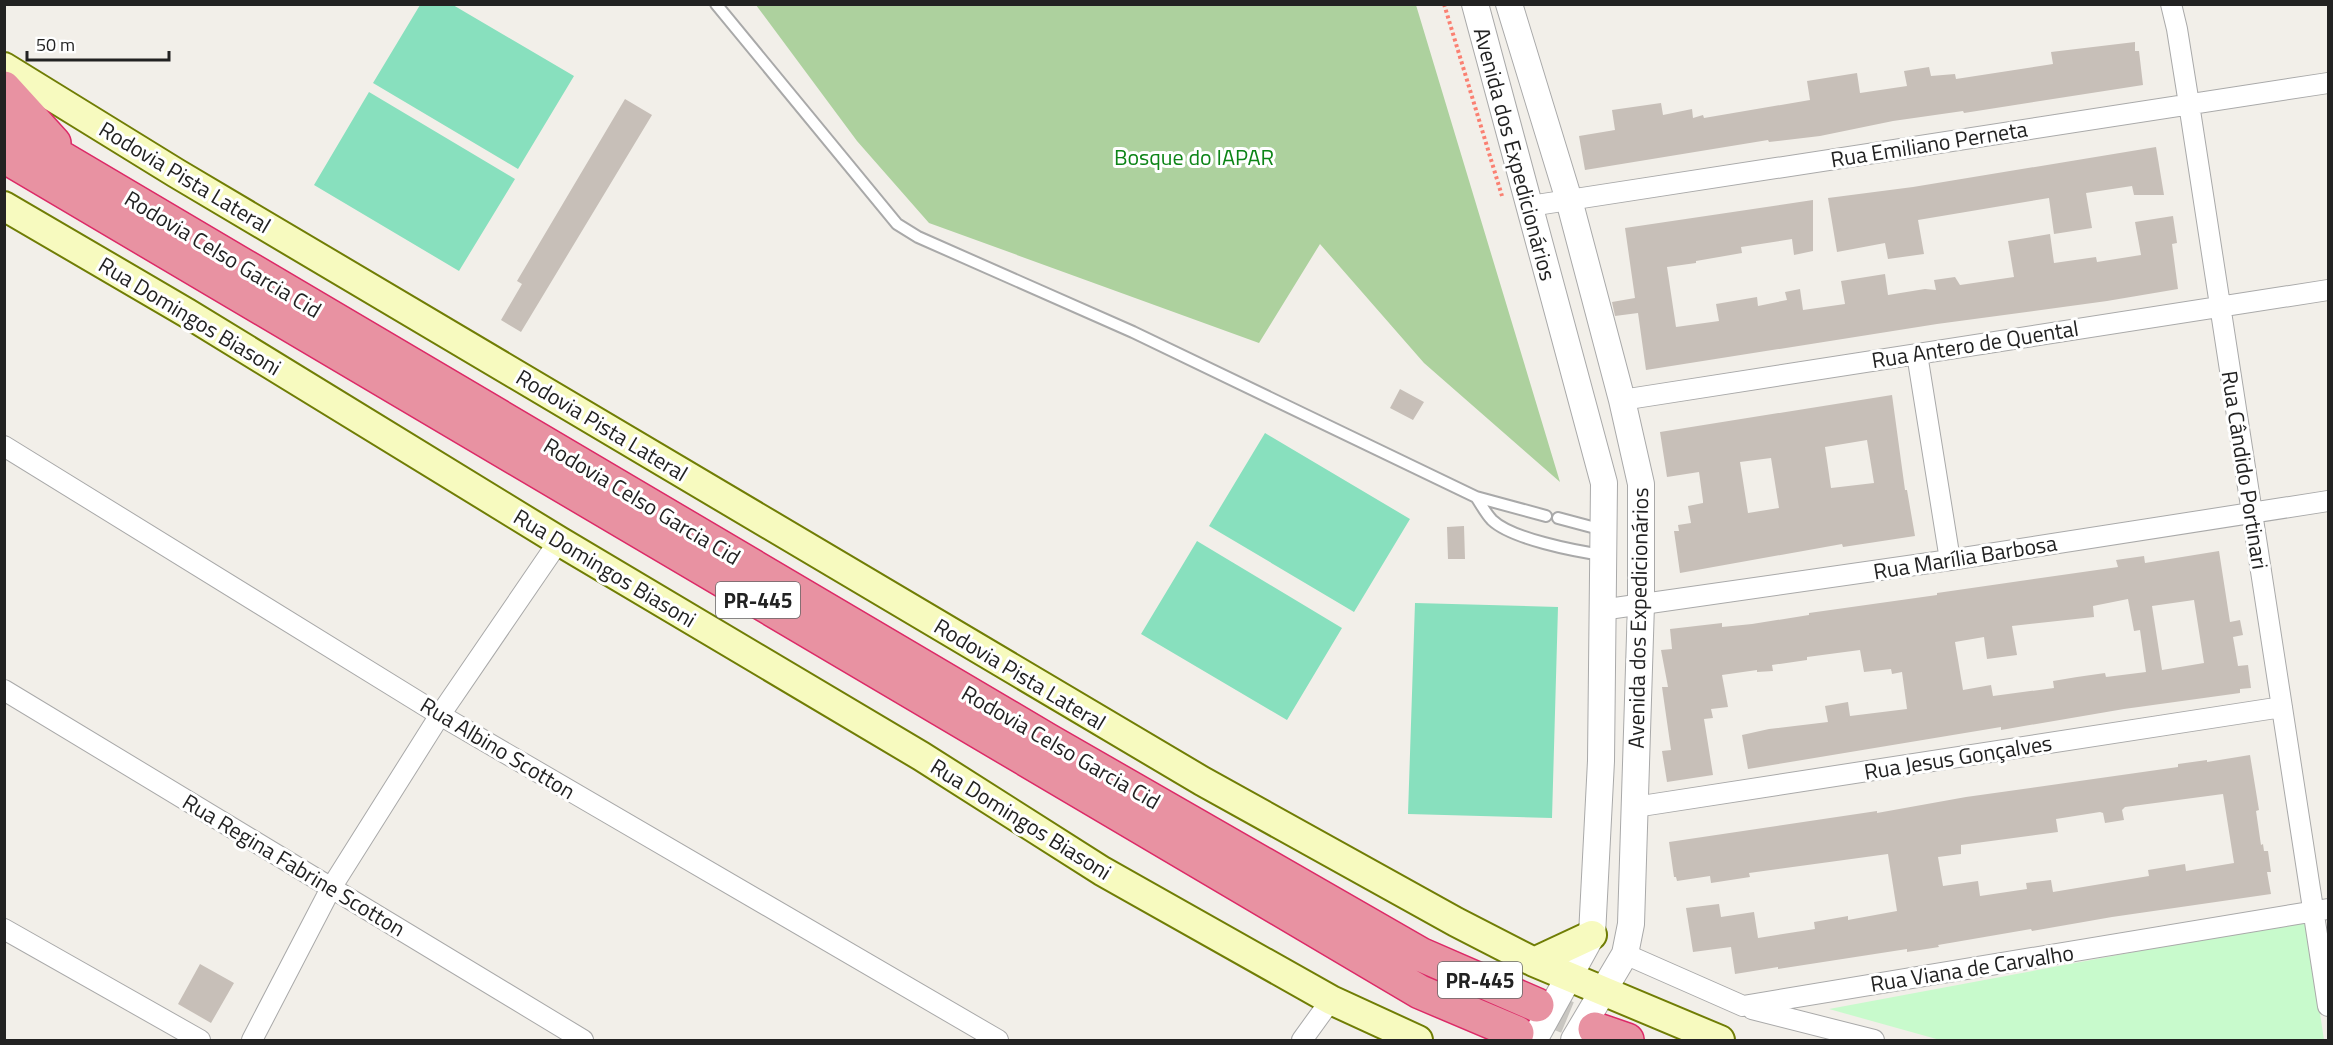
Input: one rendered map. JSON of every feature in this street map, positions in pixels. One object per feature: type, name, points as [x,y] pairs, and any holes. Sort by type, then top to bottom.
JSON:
[{"type":"highway","points":[[4,88],[75,166]]},
{"type":"highway","name":"Rodovia Celso Garcia Cid","points":[[4,124],[1059,747],[1422,954],[1537,1005]]},
{"type":"highway","name":"Rodovia Celso Garcia Cid","points":[[4,156],[1420,992],[1525,1037]]},
{"type":"highway","points":[[1585,1035],[1627,1041]]},
{"type":"main road","name":"Rodovia Pista Lateral","points":[[4,67],[196,185],[1202,781],[1456,922],[1534,962]]},
{"type":"main road","name":"Rua Domingos Biasoni","points":[[4,206],[187,312],[559,541],[921,756],[1102,871],[1331,1000]]},
{"type":"main road","points":[[1534,962],[1592,935]]},
{"type":"main road","name":"PR-445","points":[[1534,962],[1720,1041]]},
{"type":"main road","points":[[1331,1000],[1418,1041]]},
{"type":"street","name":"Avenida dos Expedicionários","points":[[1475,4],[1604,483],[1601,761],[1592,935],[1569,976],[1525,1037]]},
{"type":"street","name":"Avenida dos Expedicionários","points":[[1509,4],[1569,200],[1622,400],[1641,484],[1641,604],[1630,924],[1625,954],[1603,991],[1585,1035]]},
{"type":"street","name":"Rua Cândido Portinari","points":[[2171,4],[2189,104],[2282,707],[2321,910],[2328,1006]]},
{"type":"street","name":"Rua Emiliano Perneta","points":[[1530,206],[2328,83]]},
{"type":"street","name":"Rua Antero de Quental","points":[[1622,400],[2328,290]]},
{"type":"street","points":[[1917,354],[1950,560]]},
{"type":"street","name":"Rua Albino Scotton","points":[[4,446],[440,715],[998,1041]]},
{"type":"street","name":"Rua Marília Barbosa","points":[[1602,610],[1950,560],[2328,501]]},
{"type":"street","points":[[252,1041],[332,888],[440,715],[559,541]]},
{"type":"street","name":"Rua Regina Fabrine Scotton","points":[[4,690],[583,1041]]},
{"type":"street","name":"Rua Jesus Gonçalves","points":[[1635,807],[2282,707]]},
{"type":"street","name":"Rua Viana de Carvalho","points":[[1743,1006],[2321,910]]},
{"type":"street","points":[[4,929],[200,1041]]},
{"type":"street","points":[[1625,954],[1743,1006],[1874,1041]]},
{"type":"street","points":[[1302,1041],[1331,1000]]},
{"type":"lane","points":[[717,4],[897,224],[918,237],[1133,332],[1476,497],[1546,516]]},
{"type":"lane","points":[[1476,497],[1492,520],[1511,532],[1534,540],[1603,543]]},
{"type":"lane","points":[[1558,519],[1603,543]]},
{"type":"green space","points":[[420,5],[453,5],[574,76],[518,169],[373,83]]},
{"type":"green space","name":"Bosque do IAPAR","points":[[756,5],[1416,5],[1560,482],[1424,363],[1320,244],[1259,343],[929,223],[857,141]]},
{"type":"green space","points":[[369,92],[515,179],[459,271],[314,185]]},
{"type":"green space","points":[[1265,433],[1410,519],[1354,612],[1209,526]]},
{"type":"green space","points":[[1197,541],[1342,628],[1287,720],[1141,634]]},
{"type":"green space","points":[[1415,603],[1558,607],[1552,818],[1408,814]]},
{"type":"green space","points":[[2306,920],[2324,1040],[1940,1040],[1829,1009]]},
{"type":"building","points":[[2135,42],[2135,51],[2139,51],[2143,85],[1964,113],[1963,111],[1893,121],[1820,136],[1769,142],[1768,140],[1585,170],[1579,136],[1615,130],[1612,110],[1661,103],[1663,115],[1692,109],[1693,118],[1703,115],[1704,118],[1810,100],[1807,81],[1857,73],[1860,93],[1907,86],[1904,71],[1929,67],[1931,76],[1955,74],[1956,79],[2053,64],[2051,52]]},
{"type":"building","points":[[625,99],[652,115],[521,332],[501,320],[522,284],[517,281]]},
{"type":"building","points":[[2156,147],[2164,195],[2134,195],[2132,186],[2086,193],[2092,228],[2054,234],[2049,198],[1918,220],[1924,254],[1888,259],[1885,243],[1837,252],[1828,198],[1913,187]]},
{"type":"building","points":[[1813,200],[1813,251],[1794,255],[1792,239],[1741,247],[1742,253],[1667,267],[1676,327],[1719,321],[1716,304],[1757,297],[1758,306],[1787,300],[1785,292],[1800,289],[1803,310],[1845,304],[1841,281],[1885,274],[1888,295],[1925,289],[1936,290],[1934,280],[1955,277],[1960,285],[2014,277],[2008,241],[2050,234],[2054,263],[2096,257],[2097,262],[2141,255],[2135,222],[2173,216],[2177,243],[2172,244],[2178,289],[1646,370],[1638,313],[1615,316],[1612,302],[1635,298],[1625,228]]},
{"type":"building","points":[[1400,389],[1424,402],[1413,420],[1390,408]]},
{"type":"building","points":[[1892,395],[1905,490],[1907,490],[1915,536],[1843,547],[1842,544],[1680,573],[1674,531],[1679,531],[1678,525],[1691,523],[1688,506],[1703,503],[1699,472],[1667,477],[1660,432]],"holes":[[[1867,440],[1874,483],[1831,488],[1825,447]],[[1771,458],[1779,508],[1748,513],[1740,462]]]},
{"type":"building","points":[[1464,526],[1465,559],[1448,559],[1447,527]]},
{"type":"building","points":[[2219,551],[2230,622],[2240,620],[2243,635],[2233,637],[2238,666],[2248,665],[2251,688],[2240,689],[2240,693],[2124,709],[2001,730],[2001,727],[1748,769],[1742,735],[1769,729],[1828,722],[1825,706],[1848,702],[1850,716],[1907,709],[1902,672],[1892,674],[1891,669],[1864,672],[1860,650],[1807,657],[1807,660],[1772,665],[1773,671],[1757,672],[1757,670],[1722,675],[1728,707],[1711,709],[1713,718],[1704,719],[1713,775],[1667,782],[1662,751],[1671,750],[1662,687],[1668,687],[1661,650],[1672,649],[1670,629],[1722,623],[1722,627],[1752,624],[1809,615],[1809,613],[1937,595],[1937,593],[2118,567],[2116,560],[2144,556],[2145,563]],"holes":[[[2128,599],[2134,631],[2140,630],[2146,672],[2106,677],[2105,673],[2077,677],[2053,681],[2054,688],[1993,696],[1991,685],[1963,690],[1955,642],[1984,637],[1987,659],[2017,655],[2012,626],[2094,617],[2093,606]],[[2194,600],[2204,663],[2162,670],[2152,606]]]},
{"type":"building","points":[[2250,755],[2259,810],[2256,811],[2261,845],[2263,844],[2264,851],[2268,851],[2271,872],[2267,872],[2271,894],[2032,931],[2031,929],[1907,952],[1907,949],[1735,974],[1731,947],[1693,952],[1686,908],[1719,904],[1721,917],[1754,912],[1758,938],[1815,929],[1814,922],[1848,916],[1848,920],[1897,911],[1888,854],[1749,873],[1750,877],[1711,883],[1710,876],[1677,881],[1674,877],[1669,842],[2178,767],[2178,764],[2207,760],[2207,762]],"holes":[[[2223,794],[2234,863],[2186,871],[2185,864],[2148,870],[2149,876],[2053,892],[2051,880],[2026,883],[2027,889],[1980,896],[1978,881],[1943,886],[1938,857],[1961,854],[1961,845],[2058,832],[2056,819],[2100,812],[2103,813],[2105,823],[2124,820],[2122,810],[2125,807]]]},
{"type":"building","points":[[200,964],[234,983],[211,1023],[178,1004]]},
{"type":"tunnel","points":[[1537,1005],[1595,1029]]}]
